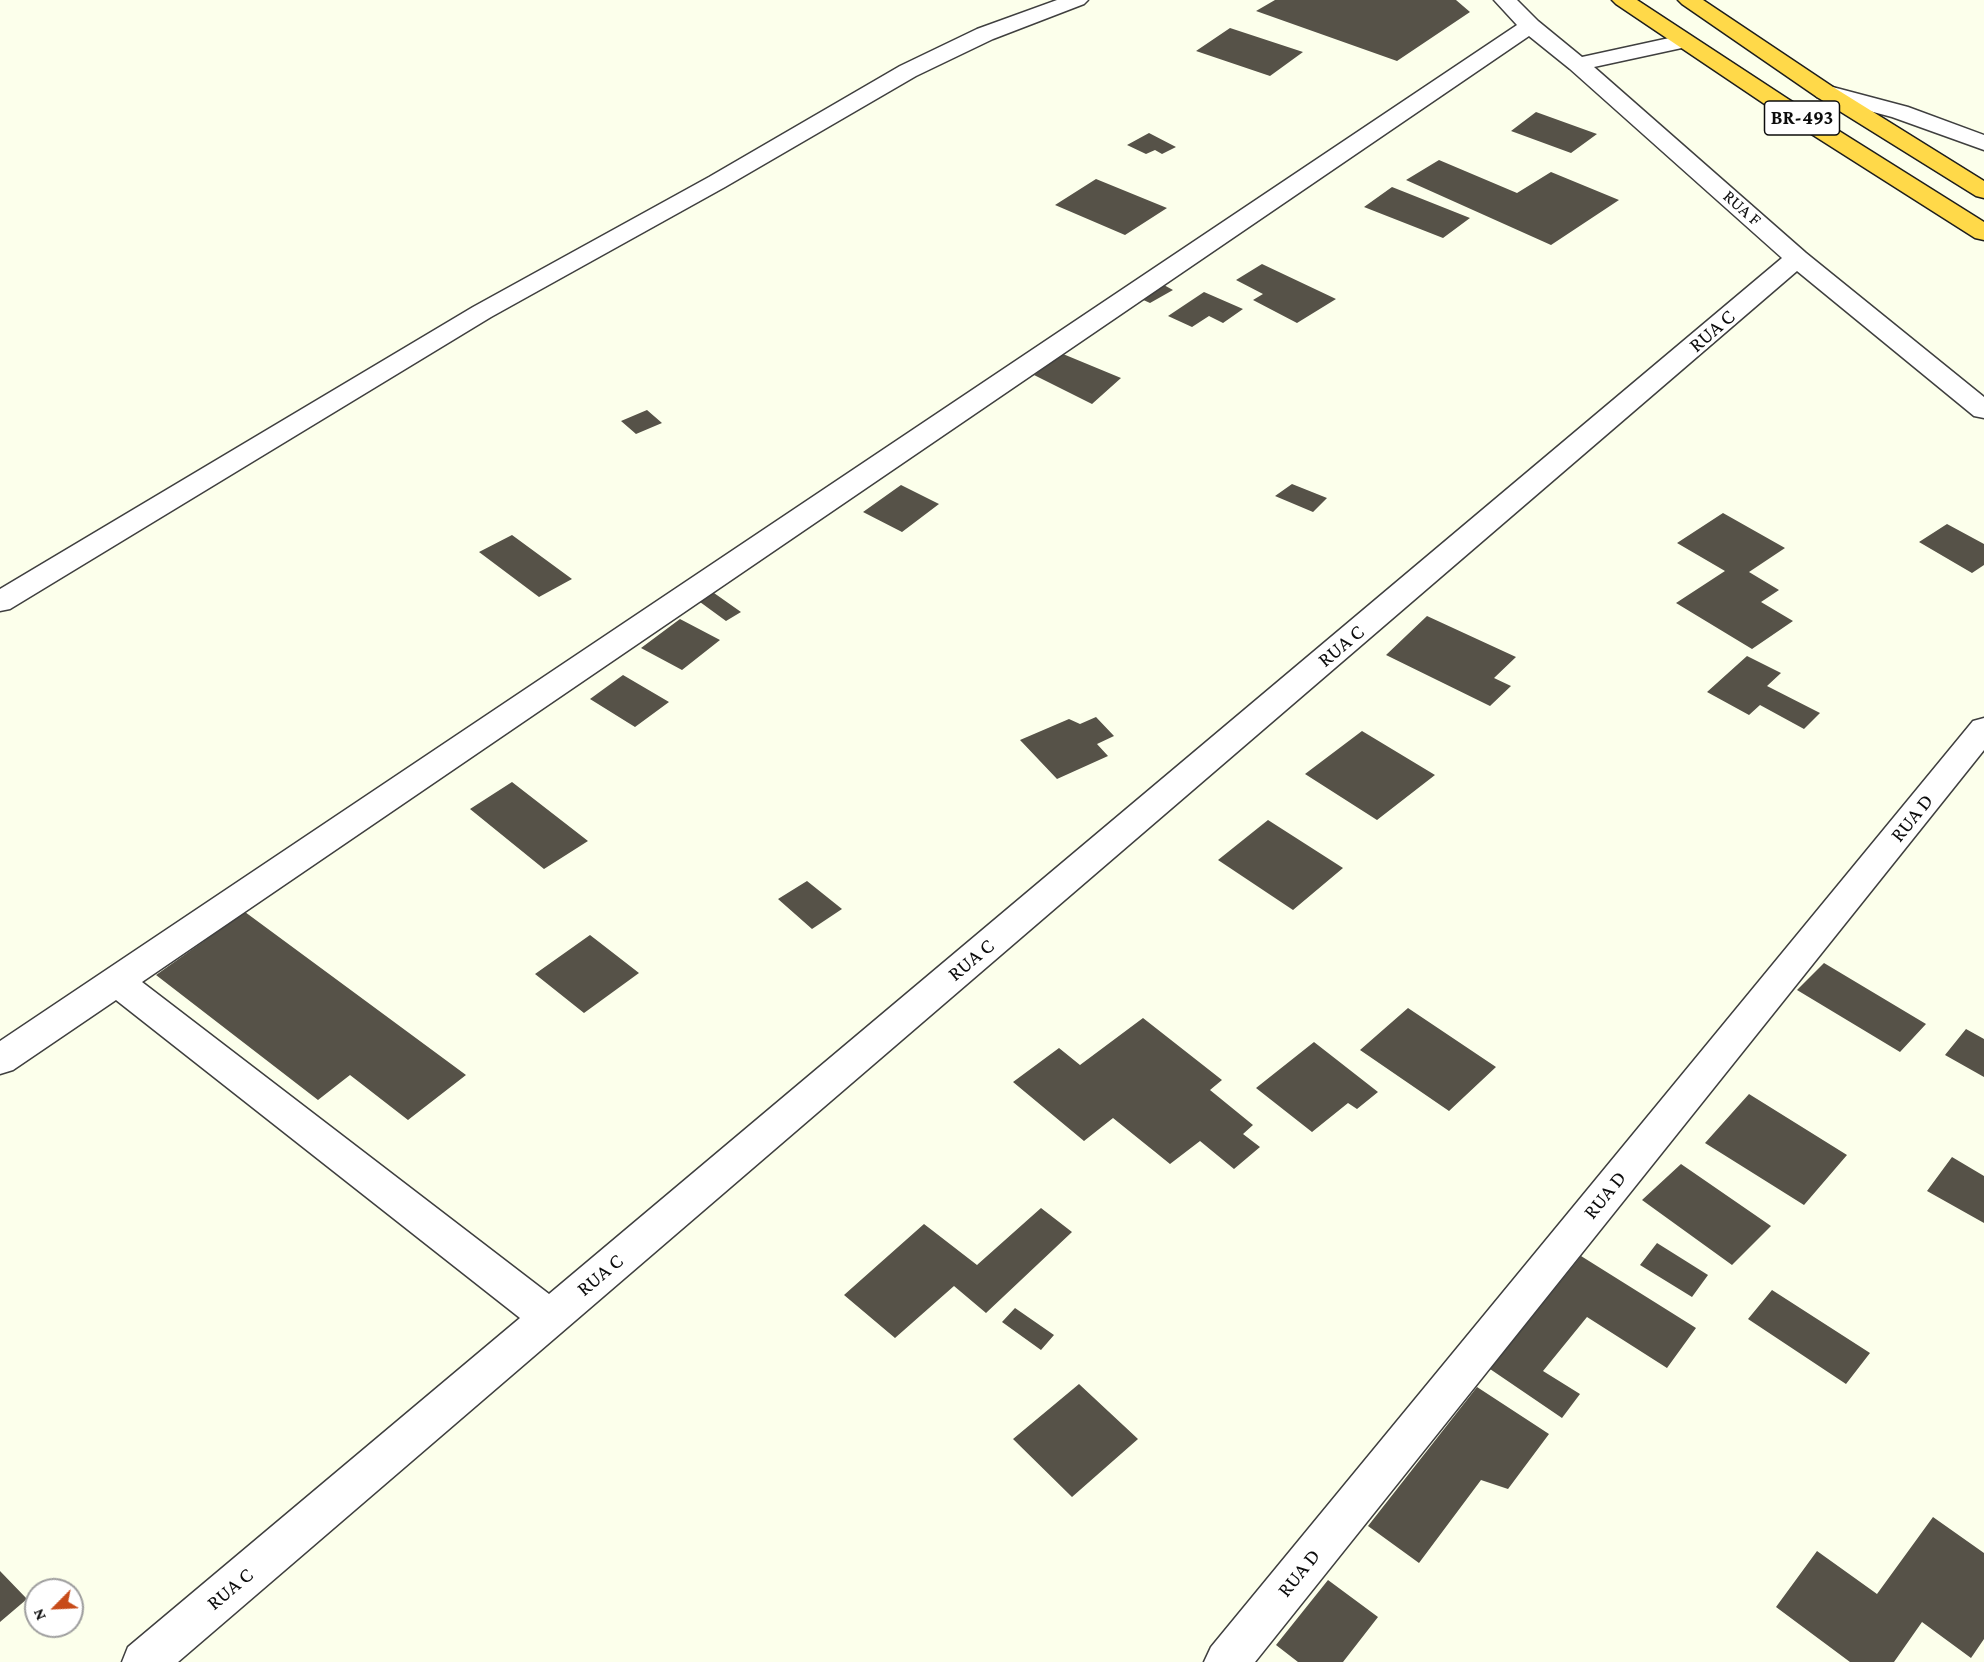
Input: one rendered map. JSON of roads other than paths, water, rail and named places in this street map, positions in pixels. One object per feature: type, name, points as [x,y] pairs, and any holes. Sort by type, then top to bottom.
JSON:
[{"type":"highway","name":"BR-493","points":[[1623,0],[1683,41],[1984,233]]},
{"type":"highway","name":"BR-493","points":[[1689,0],[1825,92],[1984,191]]},
{"type":"street","points":[[0,602],[482,312],[717,182],[908,71],[985,34],[1077,0]]},
{"type":"street","name":"RUA F","points":[[1505,0],[1530,26],[1578,64],[1797,258],[1984,410]]},
{"type":"street","points":[[0,1060],[1530,26]]},
{"type":"street","points":[[1578,64],[1683,41]]},
{"type":"street","points":[[1825,92],[1900,112],[1984,142]]},
{"type":"street","name":"RUA C","points":[[144,1662],[1797,258]]},
{"type":"street","name":"RUA D","points":[[1227,1662],[1984,729]]},
{"type":"street","points":[[116,981],[549,1317]]}]
